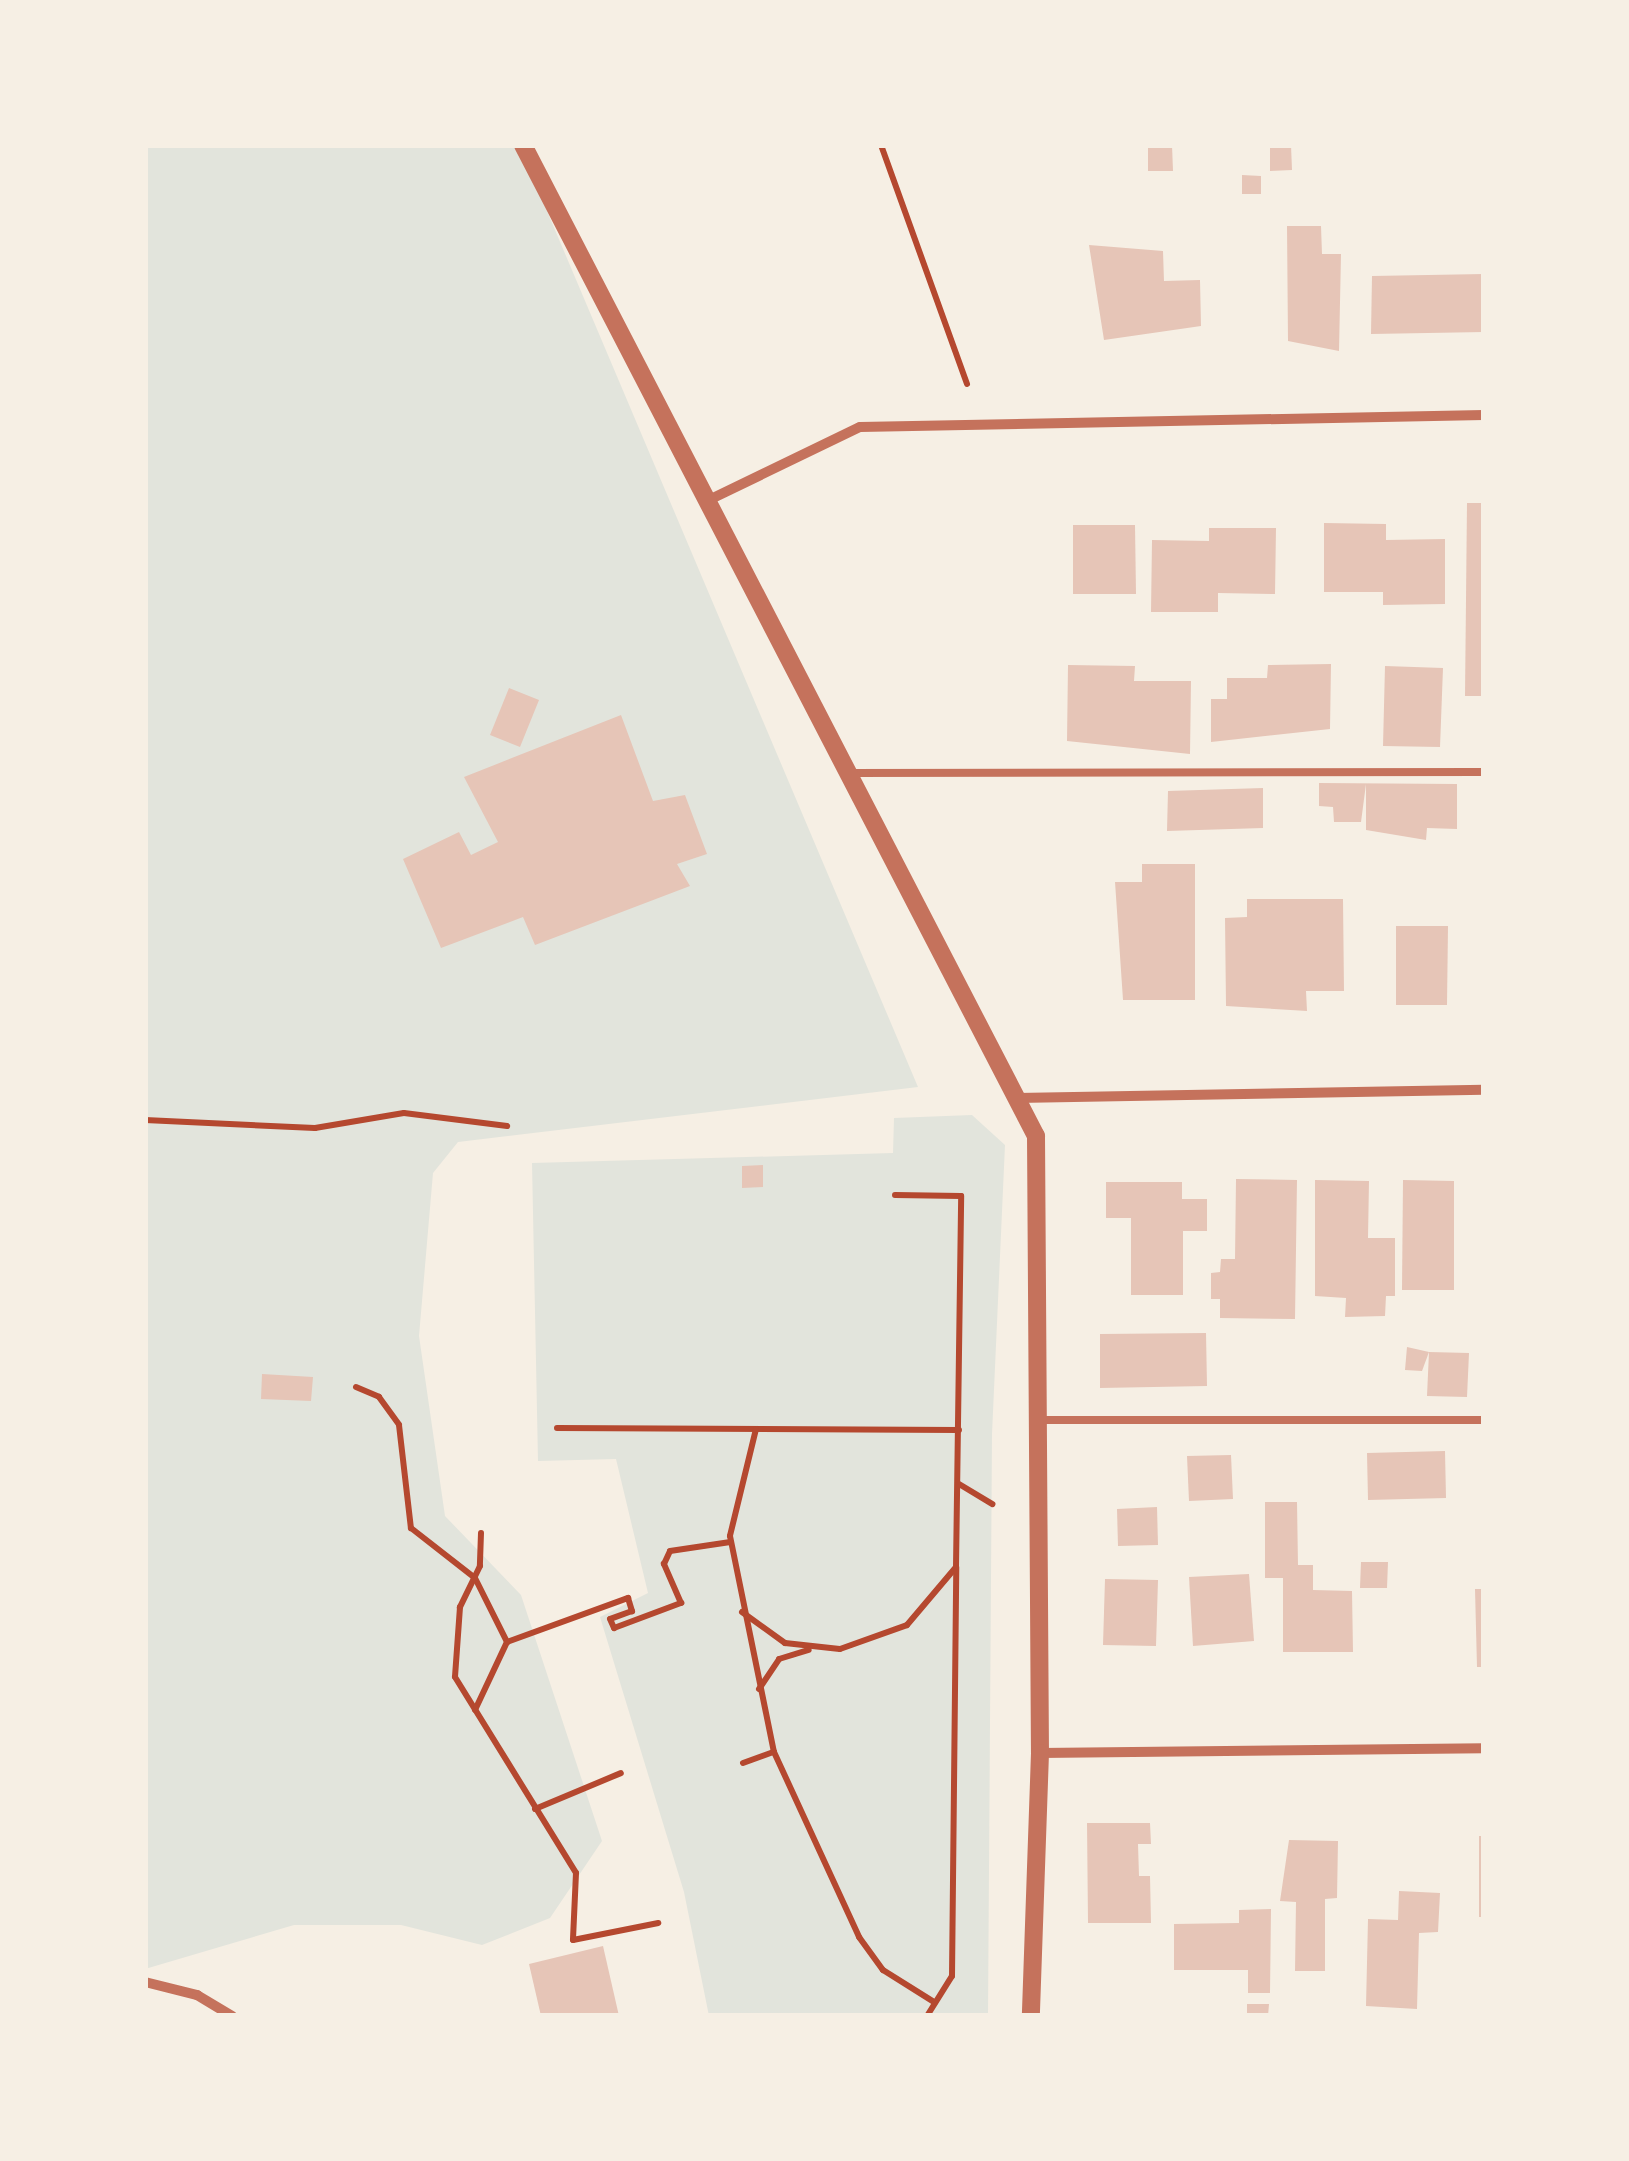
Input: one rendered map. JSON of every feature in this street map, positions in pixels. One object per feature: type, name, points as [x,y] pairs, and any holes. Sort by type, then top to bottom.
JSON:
[{"type":"street","points":[[523,145],[713,498],[848,773],[1036,1136],[1040,1753],[1031,2016]]},
{"type":"street","points":[[713,498],[860,427],[1484,415]]},
{"type":"street","points":[[1017,1098],[1484,1090]]},
{"type":"street","points":[[1040,1753],[1484,1748]]},
{"type":"street","points":[[145,1982],[197,1995],[232,2016]]},
{"type":"lane","points":[[848,773],[1484,772]]},
{"type":"lane","points":[[1036,1420],[1484,1420]]},
{"type":"path","points":[[881,145],[967,384]]},
{"type":"path","points":[[145,1120],[316,1128],[404,1113],[507,1126]]},
{"type":"path","points":[[896,1195],[962,1196],[952,1976],[927,2016]]},
{"type":"path","points":[[356,1387],[399,1425],[411,1528],[475,1578],[507,1642]]},
{"type":"path","points":[[557,1428],[958,1430]]},
{"type":"path","points":[[756,1429],[730,1542],[774,1752],[860,1937],[883,1970],[934,2002]]},
{"type":"path","points":[[958,1484],[992,1504]]},
{"type":"path","points":[[481,1532],[475,1578],[460,1607],[455,1676],[576,1872],[573,1940],[658,1924]]},
{"type":"path","points":[[475,1710],[507,1642],[628,1598],[632,1611],[610,1619],[614,1628],[681,1603],[664,1564],[670,1551],[730,1542]]},
{"type":"path","points":[[759,1689],[778,1660],[907,1625],[956,1567]]},
{"type":"path","points":[[742,1612],[810,1650]]},
{"type":"path","points":[[743,1763],[774,1752]]},
{"type":"path","points":[[535,1810],[622,1773]]},
{"type":"shaded area","points":[[145,145],[519,145],[918,1087],[458,1142],[433,1173],[419,1336],[445,1516],[521,1595],[602,1841],[550,1918],[482,1945],[401,1925],[294,1925],[145,1969]]},
{"type":"shaded area","points":[[972,1115],[1005,1145],[992,1434],[988,2016],[709,2016],[684,1892],[600,1617],[648,1593],[616,1459],[538,1461],[532,1163],[893,1153],[894,1118]]},
{"type":"building","points":[[1148,145],[1172,145],[1173,171],[1148,171]]},
{"type":"building","points":[[1270,145],[1291,145],[1292,170],[1270,171]]},
{"type":"building","points":[[1242,175],[1261,176],[1261,194],[1242,194]]},
{"type":"building","points":[[1287,226],[1321,226],[1322,254],[1341,254],[1339,351],[1288,341]]},
{"type":"building","points":[[1089,245],[1163,251],[1164,281],[1200,280],[1201,326],[1104,340]]},
{"type":"building","points":[[1484,274],[1484,332],[1371,334],[1372,276]]},
{"type":"building","points":[[1467,503],[1484,503],[1484,696],[1465,696]]},
{"type":"building","points":[[1324,523],[1386,524],[1386,540],[1445,539],[1445,604],[1383,605],[1383,592],[1324,592]]},
{"type":"building","points":[[1073,525],[1135,525],[1136,594],[1073,594]]},
{"type":"building","points":[[1209,528],[1276,528],[1275,594],[1218,593],[1218,612],[1151,612],[1152,540],[1209,541]]},
{"type":"building","points":[[1331,664],[1330,729],[1211,742],[1211,699],[1227,699],[1227,678],[1267,678],[1268,665]]},
{"type":"building","points":[[1068,665],[1135,666],[1134,681],[1191,681],[1190,754],[1067,741]]},
{"type":"building","points":[[1385,666],[1443,668],[1440,747],[1383,746]]},
{"type":"building","points":[[509,688],[539,700],[520,747],[490,735]]},
{"type":"building","points":[[621,715],[653,801],[685,795],[707,854],[677,864],[690,886],[535,945],[523,917],[441,948],[403,859],[459,832],[471,855],[498,842],[464,777]]},
{"type":"building","points":[[1319,783],[1457,784],[1457,829],[1427,828],[1426,840],[1366,830],[1366,784],[1361,822],[1334,822],[1333,807],[1319,806]]},
{"type":"building","points":[[1263,788],[1263,828],[1167,831],[1168,791]]},
{"type":"building","points":[[1142,864],[1195,864],[1195,1000],[1123,1000],[1115,882],[1142,882]]},
{"type":"building","points":[[1247,899],[1343,899],[1344,991],[1306,991],[1307,1011],[1226,1006],[1225,918],[1247,917]]},
{"type":"building","points":[[1396,926],[1448,926],[1447,1005],[1396,1005]]},
{"type":"building","points":[[763,1165],[763,1187],[742,1188],[742,1166]]},
{"type":"building","points":[[1236,1179],[1297,1180],[1295,1319],[1220,1318],[1220,1299],[1211,1299],[1211,1273],[1220,1272],[1221,1259],[1235,1259]]},
{"type":"building","points":[[1315,1180],[1369,1181],[1368,1238],[1395,1238],[1395,1296],[1386,1296],[1385,1316],[1345,1317],[1346,1298],[1315,1296]]},
{"type":"building","points":[[1403,1180],[1454,1181],[1454,1290],[1402,1290]]},
{"type":"building","points":[[1106,1182],[1182,1182],[1182,1199],[1207,1199],[1207,1231],[1183,1231],[1183,1295],[1131,1295],[1131,1218],[1106,1218]]},
{"type":"building","points":[[1206,1333],[1207,1386],[1100,1388],[1100,1334]]},
{"type":"building","points":[[1407,1347],[1429,1352],[1422,1371],[1405,1370]]},
{"type":"building","points":[[1429,1352],[1469,1353],[1467,1397],[1427,1396]]},
{"type":"building","points":[[262,1374],[313,1377],[311,1401],[261,1399]]},
{"type":"building","points":[[1445,1451],[1446,1498],[1368,1500],[1367,1453]]},
{"type":"building","points":[[1231,1455],[1233,1499],[1189,1501],[1187,1456]]},
{"type":"building","points":[[1265,1502],[1297,1502],[1298,1565],[1313,1565],[1313,1590],[1352,1591],[1353,1652],[1283,1652],[1283,1578],[1265,1578]]},
{"type":"building","points":[[1157,1507],[1158,1545],[1118,1546],[1117,1509]]},
{"type":"building","points":[[1361,1562],[1388,1562],[1387,1588],[1360,1588]]},
{"type":"building","points":[[1249,1574],[1254,1641],[1193,1646],[1189,1577]]},
{"type":"building","points":[[1105,1579],[1158,1580],[1156,1646],[1103,1645]]},
{"type":"building","points":[[1475,1589],[1484,1589],[1484,1667],[1477,1667]]},
{"type":"building","points":[[1087,1823],[1150,1823],[1151,1844],[1138,1844],[1139,1876],[1150,1876],[1151,1923],[1088,1923]]},
{"type":"building","points":[[1479,1836],[1484,1836],[1484,1917],[1479,1917]]},
{"type":"building","points":[[1289,1840],[1338,1841],[1337,1898],[1325,1899],[1325,1971],[1295,1971],[1296,1902],[1280,1901]]},
{"type":"building","points":[[1399,1891],[1440,1893],[1438,1932],[1419,1933],[1417,2009],[1366,2006],[1368,1919],[1398,1920]]},
{"type":"building","points":[[1271,1909],[1270,1993],[1248,1993],[1248,1970],[1174,1970],[1174,1924],[1239,1923],[1239,1910]]},
{"type":"building","points":[[603,1946],[619,2016],[541,2016],[529,1964]]},
{"type":"building","points":[[1247,2004],[1269,2004],[1268,2016],[1247,2016]]}]
